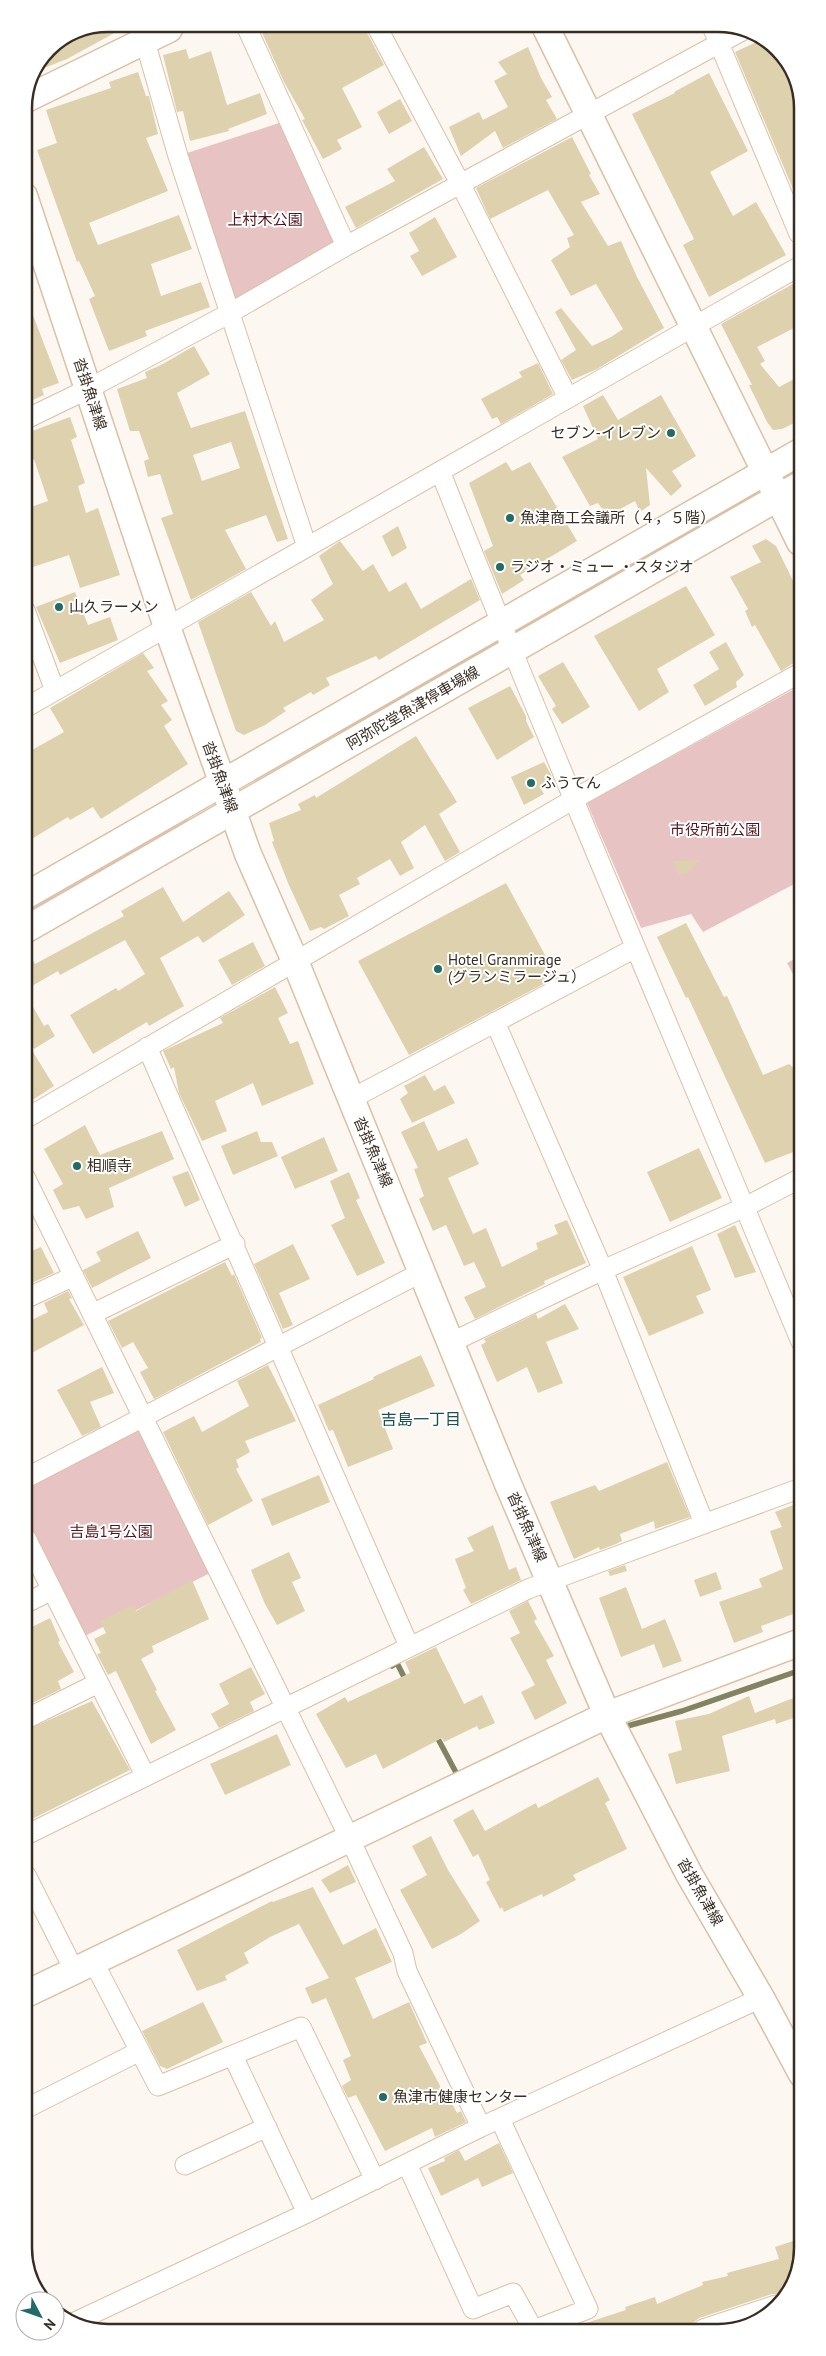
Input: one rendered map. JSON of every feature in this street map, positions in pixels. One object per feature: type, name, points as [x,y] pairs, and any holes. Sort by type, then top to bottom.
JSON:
[{"type":"main road","points":[[34,95],[143,35],[156,32]]},
{"type":"main road","points":[[548,33],[695,326],[794,530]]},
{"type":"main road","name":"沓掛魚津線","points":[[33,223],[167,627],[248,854],[295,961],[452,1342],[508,1484],[607,1715],[689,1874],[762,1998],[794,2059]]},
{"type":"main road","name":"阿弥陀堂魚津停車場線","points":[[33,892],[794,456]]},
{"type":"main road","name":"阿弥陀堂魚津停車場線","points":[[33,926],[794,489]]},
{"type":"main road","points":[[32,1991],[349,1837],[607,1715],[794,1645]]},
{"type":"street","points":[[249,32],[346,246]]},
{"type":"street","points":[[380,32],[461,185],[568,398]]},
{"type":"street","points":[[715,33],[794,220]]},
{"type":"street","points":[[143,35],[178,156],[307,547]]},
{"type":"street","points":[[33,416],[88,389],[230,313],[346,246],[735,35]]},
{"type":"street","points":[[33,704],[794,269]]},
{"type":"street","points":[[440,471],[512,652],[794,1325]]},
{"type":"street","points":[[33,631],[55,691]]},
{"type":"street","points":[[33,1115],[574,799],[794,676]]},
{"type":"street","points":[[350,1098],[635,948]]},
{"type":"street","points":[[495,1022],[602,1270],[704,1523]]},
{"type":"street","points":[[147,1047],[280,1346],[409,1646]]},
{"type":"street","points":[[452,1342],[602,1270],[745,1207],[794,1182]]},
{"type":"street","points":[[32,1192],[284,1708],[349,1837],[403,1954],[407,1971],[481,2127]]},
{"type":"street","points":[[92,1314],[234,1244]]},
{"type":"street","points":[[32,1475],[422,1272]]},
{"type":"street","points":[[32,1296],[74,1276]]},
{"type":"street","points":[[32,1832],[144,1775],[409,1646],[550,1580],[794,1491]]},
{"type":"street","points":[[32,1551],[144,1775]]},
{"type":"street","points":[[32,1600],[52,1590]]},
{"type":"street","points":[[32,1716],[98,1683]]},
{"type":"street","points":[[32,1884],[140,2051],[158,2086],[301,2028],[375,2180]]},
{"type":"street","points":[[82,2319],[307,2213],[481,2127],[762,1998]]},
{"type":"street","points":[[32,2105],[140,2051]]},
{"type":"street","points":[[233,2056],[307,2213]]},
{"type":"street","points":[[500,2119],[588,2309],[550,2324]]},
{"type":"street","points":[[185,2164],[267,2127]]},
{"type":"street","points":[[407,2164],[473,2309],[513,2294],[530,2324]]},
{"type":"street","points":[[722,2324],[761,2310]]},
{"type":"green space","name":"上村木公園","points":[[288,120],[346,246],[230,313],[178,156]]},
{"type":"green space","points":[[745,499],[748,505],[535,625],[529,616],[639,554],[665,545]]},
{"type":"green space","points":[[476,648],[481,657],[353,731],[333,734],[259,777],[256,772]]},
{"type":"green space","name":"市役所前公園","points":[[794,689],[794,884],[703,932],[691,914],[641,928],[587,803]]},
{"type":"green space","points":[[187,818],[190,824],[33,914],[33,900]]},
{"type":"green space","points":[[794,959],[794,976],[787,963]]},
{"type":"green space","name":"吉島1号公園","points":[[142,1418],[216,1570],[77,1640],[32,1551],[32,1475]]},
{"type":"building","points":[[116,32],[67,59],[44,68],[66,45],[79,38],[94,34]]},
{"type":"building","points":[[262,32],[367,32],[384,65],[342,88],[362,127],[337,140],[342,149],[323,159],[302,120],[305,119],[284,82]]},
{"type":"building","points":[[755,43],[771,55],[786,75],[791,89],[794,109],[794,191],[735,52]]},
{"type":"building","points":[[528,47],[541,78],[552,97],[546,100],[557,119],[503,148],[495,131],[461,156],[449,127],[479,112],[483,120],[508,107],[494,81],[507,74],[498,62]]},
{"type":"building","points":[[186,49],[189,59],[211,51],[227,105],[260,93],[267,114],[228,129],[229,131],[190,141],[183,111],[177,112],[163,55]]},
{"type":"building","points":[[138,72],[146,96],[149,96],[158,134],[146,138],[168,191],[89,223],[98,245],[179,215],[192,249],[151,264],[161,296],[201,282],[210,307],[145,331],[147,336],[109,351],[89,299],[95,296],[79,261],[77,262],[37,150],[57,143],[46,110],[111,88],[109,82]]},
{"type":"building","points":[[709,73],[748,151],[710,172],[733,216],[756,202],[786,255],[709,297],[683,245],[694,239],[632,114],[675,93]]},
{"type":"building","points":[[400,99],[412,121],[389,134],[377,112]]},
{"type":"building","points":[[572,137],[600,194],[581,202],[608,246],[621,241],[637,277],[664,328],[597,369],[572,380],[561,360],[576,350],[555,312],[561,308],[592,346],[623,329],[596,284],[571,296],[551,260],[570,247],[567,238],[574,235],[548,190],[490,219],[476,188]]},
{"type":"building","points":[[424,147],[443,179],[356,228],[345,207],[395,181],[387,169]]},
{"type":"building","points":[[435,217],[457,257],[422,276],[410,256],[419,251],[409,233]]},
{"type":"building","points":[[794,283],[794,328],[757,347],[765,361],[760,364],[779,387],[794,379],[794,423],[782,429],[773,430],[767,422],[749,385],[752,385],[721,324]]},
{"type":"building","points":[[33,315],[59,383],[42,389],[44,395],[33,400]]},
{"type":"building","points":[[194,346],[210,374],[177,393],[191,428],[245,411],[288,539],[277,542],[266,515],[225,530],[246,569],[191,600],[161,518],[173,514],[160,474],[148,477],[144,461],[149,459],[139,431],[130,431],[117,389],[147,378],[145,372]],"holes":[[[231,442],[240,468],[202,481],[193,455]]]},
{"type":"building","points":[[538,363],[553,394],[501,424],[497,417],[492,419],[481,399],[522,377],[519,372]]},
{"type":"building","points":[[603,395],[618,420],[661,395],[696,456],[672,471],[682,486],[671,496],[646,468],[650,505],[640,512],[635,501],[607,516],[598,503],[590,506],[562,457],[598,439],[583,406]]},
{"type":"building","points":[[70,417],[77,437],[71,440],[85,483],[78,486],[86,513],[98,508],[120,575],[80,588],[69,555],[33,567],[33,506],[48,501],[33,459],[33,431]]},
{"type":"building","name":"魚津商工会議所（４，５階）","points":[[506,462],[512,471],[530,462],[577,541],[520,575],[524,580],[502,594],[484,551],[493,546],[469,483]]},
{"type":"building","points":[[398,526],[407,548],[392,557],[382,536]]},
{"type":"building","points":[[766,539],[776,546],[794,583],[794,663],[781,671],[755,625],[752,627],[745,611],[748,609],[730,577],[761,562],[752,546]]},
{"type":"building","points":[[340,541],[363,571],[373,564],[389,592],[406,582],[421,609],[471,579],[480,600],[379,660],[376,656],[326,678],[330,685],[313,695],[311,692],[283,708],[286,711],[265,725],[244,735],[236,731],[198,622],[251,592],[271,626],[275,621],[284,642],[324,620],[311,600],[333,584],[319,556]]},
{"type":"building","points":[[686,586],[715,635],[657,669],[669,692],[639,711],[594,636]]},
{"type":"building","points":[[75,592],[88,625],[110,617],[118,640],[60,663],[36,607]]},
{"type":"building","points":[[726,642],[744,675],[736,682],[737,687],[705,706],[693,685],[719,669],[709,652]]},
{"type":"building","points":[[143,653],[154,668],[147,671],[168,701],[161,705],[172,720],[164,726],[188,764],[101,819],[93,807],[70,820],[68,817],[33,838],[33,750],[64,732],[50,708]]},
{"type":"building","points":[[563,662],[590,707],[562,724],[552,709],[556,706],[538,676]]},
{"type":"building","points":[[510,686],[526,716],[526,721],[534,737],[497,760],[468,708]]},
{"type":"building","points":[[416,736],[457,802],[439,814],[460,852],[445,861],[425,825],[401,842],[414,868],[400,876],[390,859],[357,878],[360,884],[339,895],[349,916],[324,929],[321,927],[310,931],[272,842],[274,841],[269,823],[301,810],[298,804],[315,795],[316,798]]},
{"type":"building","name":"ふうてん","points":[[544,762],[554,780],[540,787],[544,794],[524,805],[511,777]]},
{"type":"building","points":[[699,860],[687,874],[679,874],[672,861]]},
{"type":"building","points":[[506,883],[557,977],[409,1055],[358,961]]},
{"type":"building","points":[[163,887],[183,922],[229,891],[245,915],[203,943],[198,936],[160,958],[184,1006],[149,1026],[147,1022],[93,1054],[70,1015],[116,988],[118,991],[145,974],[125,940],[60,975],[58,971],[33,986],[33,960],[35,964],[124,916],[121,911]]},
{"type":"building","points":[[686,923],[724,997],[727,996],[763,1075],[789,1064],[794,1068],[794,1152],[765,1163],[688,997],[686,998],[657,937]]},
{"type":"building","points":[[253,942],[265,966],[232,985],[218,960]]},
{"type":"building","points":[[275,987],[288,1013],[278,1018],[290,1044],[298,1041],[314,1084],[262,1106],[253,1083],[215,1101],[227,1131],[202,1141],[179,1093],[174,1067],[171,1069],[163,1051],[223,1023],[220,1018]]},
{"type":"building","points":[[33,1006],[44,1026],[48,1024],[55,1036],[34,1049]]},
{"type":"building","points":[[33,1051],[54,1086],[33,1100]]},
{"type":"building","points":[[425,1075],[434,1091],[445,1085],[455,1103],[412,1123],[400,1099],[408,1093],[404,1086]]},
{"type":"building","points":[[424,1121],[438,1151],[467,1138],[479,1164],[448,1178],[473,1234],[486,1228],[502,1267],[538,1249],[536,1243],[558,1234],[554,1225],[567,1220],[586,1263],[544,1281],[545,1284],[475,1319],[464,1297],[486,1287],[474,1262],[464,1266],[446,1225],[433,1231],[419,1199],[424,1196],[414,1169],[418,1168],[401,1132]]},
{"type":"building","points":[[85,1125],[100,1155],[162,1131],[174,1159],[109,1188],[114,1207],[86,1219],[79,1206],[63,1210],[53,1190],[63,1184],[44,1149]]},
{"type":"building","points":[[257,1131],[261,1142],[272,1142],[278,1156],[233,1175],[221,1146]]},
{"type":"building","points":[[324,1137],[338,1171],[295,1189],[281,1157]]},
{"type":"building","points":[[699,1148],[722,1198],[670,1222],[647,1172]]},
{"type":"building","points":[[188,1171],[200,1200],[185,1207],[172,1177]]},
{"type":"building","points":[[349,1172],[360,1198],[356,1200],[385,1263],[357,1276],[331,1225],[345,1218],[330,1181]]},
{"type":"building","points":[[735,1225],[756,1272],[735,1278],[717,1234]]},
{"type":"building","points":[[138,1231],[151,1258],[92,1288],[83,1270],[101,1261],[96,1252]]},
{"type":"building","points":[[293,1244],[310,1279],[279,1293],[293,1325],[283,1329],[254,1264]]},
{"type":"building","points":[[692,1246],[711,1290],[696,1296],[704,1313],[649,1336],[623,1277]]},
{"type":"building","points":[[41,1247],[54,1273],[32,1283],[32,1251]]},
{"type":"building","points":[[225,1262],[232,1276],[234,1274],[262,1338],[260,1339],[261,1342],[154,1399],[140,1372],[148,1368],[133,1342],[122,1348],[108,1321]]},
{"type":"building","points":[[68,1291],[72,1298],[69,1299],[84,1325],[32,1353],[32,1320],[48,1312],[44,1303]]},
{"type":"building","points":[[565,1304],[579,1329],[546,1342],[563,1383],[538,1393],[527,1367],[497,1382],[481,1345],[486,1342],[484,1339],[536,1314],[538,1319]]},
{"type":"building","points":[[421,1355],[435,1386],[378,1410],[393,1449],[348,1467],[333,1430],[329,1431],[318,1405]]},
{"type":"building","points":[[268,1365],[296,1421],[245,1441],[250,1452],[236,1460],[239,1467],[236,1469],[253,1501],[208,1525],[163,1432],[194,1416],[202,1432],[249,1406],[237,1381]]},
{"type":"building","points":[[102,1367],[114,1393],[90,1402],[101,1427],[82,1436],[57,1390]]},
{"type":"building","points":[[667,1462],[690,1517],[655,1529],[654,1521],[620,1534],[622,1541],[616,1544],[600,1550],[599,1547],[574,1559],[550,1502],[595,1485],[599,1491]]},
{"type":"building","points":[[319,1475],[330,1502],[272,1526],[261,1499]]},
{"type":"building","points":[[793,1505],[794,1507],[794,1614],[761,1626],[763,1632],[734,1643],[719,1602],[762,1587],[759,1579],[783,1569],[770,1531],[782,1527],[775,1512]]},
{"type":"building","points":[[493,1525],[509,1570],[516,1567],[521,1580],[471,1604],[463,1590],[466,1588],[455,1559],[474,1551],[467,1538]]},
{"type":"building","points":[[289,1552],[301,1578],[292,1582],[305,1611],[277,1625],[265,1604],[251,1570]]},
{"type":"building","points":[[625,1565],[627,1571],[610,1576],[608,1571]]},
{"type":"building","points":[[716,1572],[722,1589],[700,1597],[694,1580]]},
{"type":"building","points":[[192,1580],[209,1619],[152,1646],[154,1652],[141,1659],[157,1690],[155,1691],[176,1730],[151,1744],[116,1671],[108,1675],[97,1654],[101,1653],[94,1639],[106,1633],[100,1621],[133,1605],[136,1611]]},
{"type":"building","points":[[626,1587],[642,1629],[665,1619],[682,1661],[663,1668],[654,1644],[621,1657],[599,1598]]},
{"type":"building","points":[[528,1601],[537,1619],[534,1621],[554,1656],[546,1660],[567,1703],[535,1720],[521,1692],[535,1685],[510,1638],[520,1633],[509,1611]]},
{"type":"building","points":[[50,1618],[60,1641],[58,1642],[74,1672],[58,1681],[61,1689],[32,1703],[32,1627]]},
{"type":"building","points":[[436,1647],[464,1704],[482,1695],[495,1723],[479,1730],[477,1726],[444,1742],[442,1738],[383,1769],[376,1754],[346,1768],[316,1714],[345,1697],[348,1702],[410,1673],[405,1662]]},
{"type":"building","points":[[251,1667],[265,1694],[250,1702],[254,1711],[219,1728],[211,1714],[229,1704],[219,1684]]},
{"type":"building","points":[[749,1696],[755,1713],[794,1698],[794,1718],[776,1724],[775,1719],[722,1736],[730,1771],[676,1784],[668,1754],[682,1750],[675,1721],[709,1714]]},
{"type":"building","points":[[92,1701],[130,1770],[32,1819],[32,1727]]},
{"type":"building","points":[[277,1734],[291,1765],[225,1795],[210,1764]]},
{"type":"building","points":[[598,1777],[610,1800],[605,1803],[627,1849],[573,1875],[576,1880],[543,1897],[542,1894],[504,1912],[502,1907],[500,1909],[486,1882],[490,1880],[478,1854],[473,1857],[453,1820],[473,1809],[485,1831],[536,1803],[538,1808]]},
{"type":"building","points":[[431,1836],[448,1870],[480,1921],[461,1934],[432,1949],[400,1890],[427,1875],[412,1846]]},
{"type":"building","points":[[348,1865],[356,1882],[330,1893],[321,1880]]},
{"type":"building","points":[[313,1887],[343,1945],[376,1928],[392,1962],[355,1978],[373,2019],[409,2002],[427,2043],[419,2046],[447,2099],[449,2098],[457,2113],[461,2111],[466,2122],[435,2137],[432,2128],[385,2151],[356,2095],[348,2098],[342,2086],[351,2080],[343,2060],[351,2056],[326,1998],[312,2004],[305,1988],[329,1978],[299,1924],[270,1937],[244,1953],[249,1963],[225,1976],[227,1980],[197,1991],[177,1950],[272,1901]]},
{"type":"building","points":[[203,2002],[223,2042],[167,2069],[160,2066],[142,2031]]},
{"type":"building","points":[[499,2143],[513,2173],[482,2187],[478,2178],[441,2196],[428,2168],[445,2161],[444,2158],[459,2150],[465,2161]]},
{"type":"building","points":[[794,2241],[792,2262],[778,2294],[772,2294],[699,2318],[693,2324],[584,2324],[626,2310],[625,2307],[655,2297],[657,2304],[703,2285],[702,2282],[728,2276],[727,2273],[779,2259],[775,2247]]},
{"type":"waterway","points":[[392,1666],[397,1663],[406,1681]]},
{"type":"waterway","points":[[620,1728],[682,1711],[794,1672]]},
{"type":"waterway","points":[[436,1735],[460,1780]]},
{"type":"place","name":"セブン-イレブン","points":[[671,433]]},
{"type":"place","name":"魚津商工会議所（４，５階）","points":[[510,518]]},
{"type":"place","name":"ラジオ・ミュー ・スタジオ","points":[[500,567]]},
{"type":"place","name":"山久ラーメン","points":[[59,607]]},
{"type":"place","name":"ふうてん","points":[[531,783]]},
{"type":"place","name":"Hotel Granmirage (グランミラージュ）","points":[[438,969]]},
{"type":"place","name":"相順寺","points":[[77,1166]]},
{"type":"place","name":"魚津市健康センター","points":[[383,2097]]},
{"type":"district","name":"吉島一丁目","points":[[421,1419]]}]
